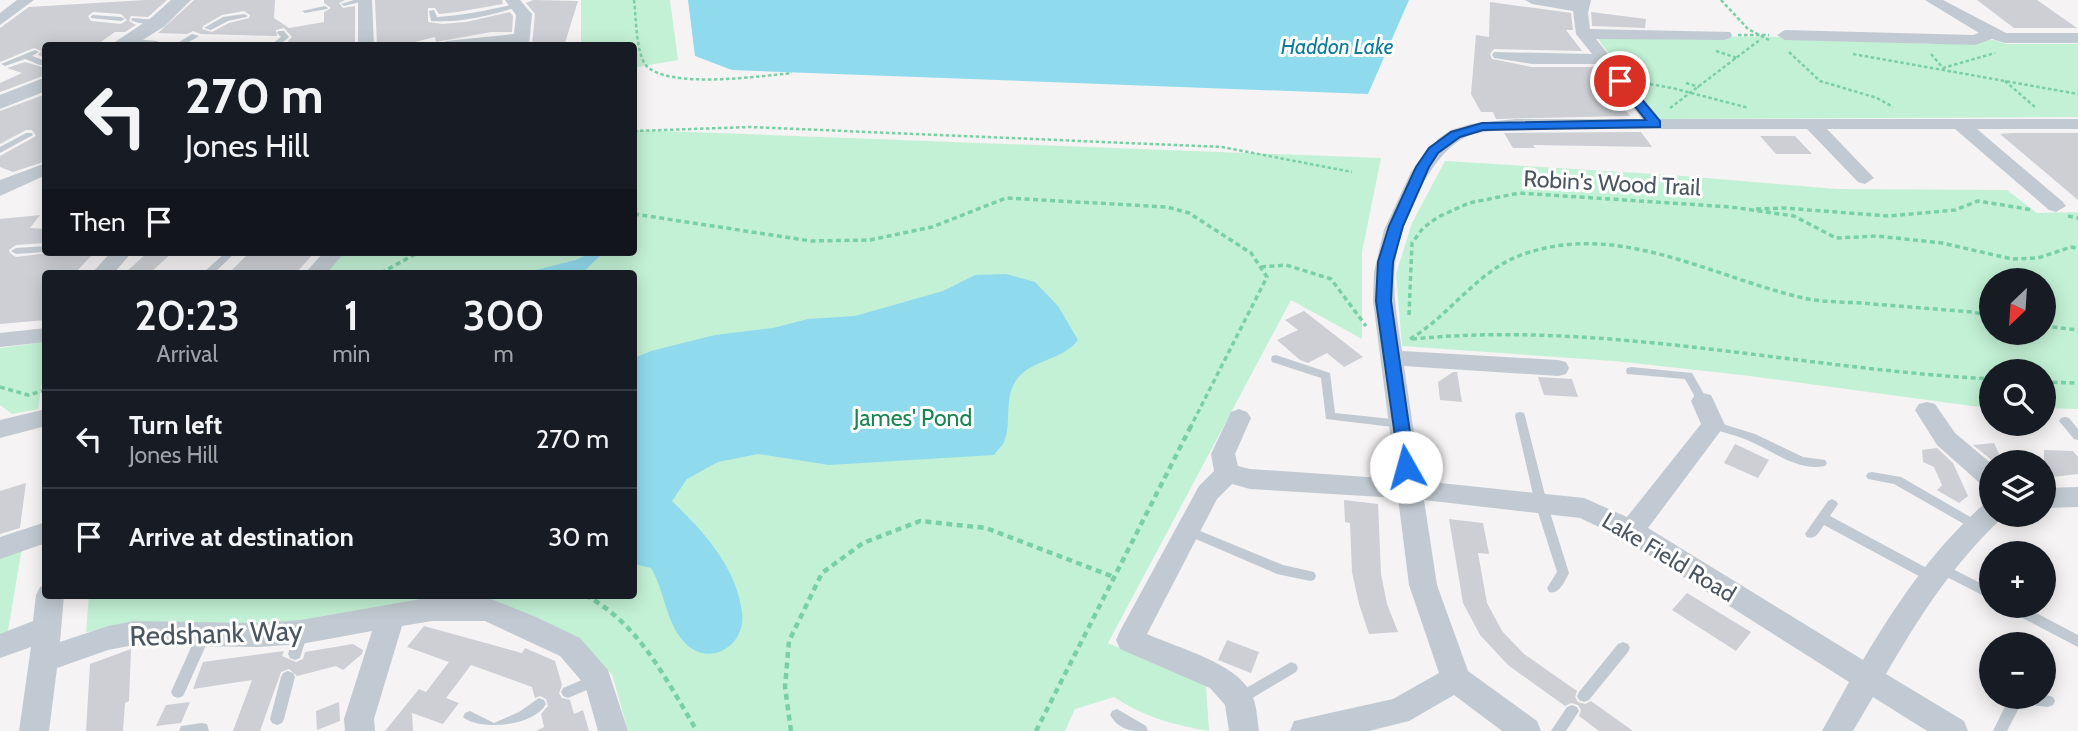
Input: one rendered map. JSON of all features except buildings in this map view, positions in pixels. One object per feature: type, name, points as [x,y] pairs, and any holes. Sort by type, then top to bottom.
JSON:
[{"type":"street","points":[[0,20],[27,0]]},
{"type":"street","points":[[124,42],[158,22],[181,0]]},
{"type":"street","points":[[365,0],[366,42]]},
{"type":"street","points":[[1532,0],[1582,4],[1579,22],[1584,34],[1658,119]]},
{"type":"street","points":[[1932,0],[1992,34],[2005,37],[2078,38]]},
{"type":"street","points":[[515,2],[524,13],[522,42]]},
{"type":"street","points":[[1782,43],[1863,32],[1890,39],[1975,40],[1992,34]]},
{"type":"street","points":[[1584,34],[1724,35]]},
{"type":"street","points":[[1500,55],[1532,60],[1603,59]]},
{"type":"street","points":[[0,103],[42,74]]},
{"type":"street","points":[[1526,731],[1456,679],[1423,585],[1401,424],[1398,348],[1384,301],[1385,262],[1396,226],[1423,167],[1434,150],[1456,135],[1482,126],[1658,119],[1813,125],[2078,124]]},
{"type":"street","points":[[1813,125],[1863,178]]},
{"type":"street","points":[[1962,126],[2023,177],[2055,211]]},
{"type":"street","points":[[1,186],[42,170]]},
{"type":"street","points":[[105,270],[118,256]]},
{"type":"street","points":[[318,270],[331,256]]},
{"type":"street","points":[[0,340],[42,335]]},
{"type":"street","points":[[1398,348],[1558,368]]},
{"type":"street","points":[[1631,531],[1713,425],[1703,401]]},
{"type":"street","points":[[1927,410],[1946,439],[1979,468]]},
{"type":"street","points":[[0,429],[42,418]]},
{"type":"street","points":[[1239,418],[1223,454],[1227,473],[1208,493],[1129,640],[1220,679],[1239,699],[1244,731]]},
{"type":"street","name":"Lake Field Road","points":[[1227,473],[1250,479],[1409,489],[1584,508],[1631,531],[1953,731]]},
{"type":"street","points":[[2056,498],[2078,497]]},
{"type":"street","points":[[1838,731],[1936,572],[1979,523]]},
{"type":"street","points":[[0,548],[42,533]]},
{"type":"street","points":[[34,731],[50,599]]},
{"type":"street","name":"Redshank Way","points":[[44,660],[108,638],[134,633],[204,634],[298,643],[391,617],[432,609],[486,610],[526,625],[570,647],[598,678],[613,731]]},
{"type":"street","points":[[360,731],[359,719],[391,617]]},
{"type":"street","points":[[0,646],[46,629]]},
{"type":"street","points":[[1324,729],[1398,711],[1456,679]]},
{"type":"lane","points":[[305,0],[305,14],[325,8]]},
{"type":"lane","points":[[344,4],[365,0]]},
{"type":"lane","points":[[432,11],[434,19],[450,18],[497,12],[515,2]]},
{"type":"lane","points":[[208,28],[226,19],[244,16]]},
{"type":"lane","points":[[93,17],[121,19]]},
{"type":"lane","points":[[135,20],[158,22]]},
{"type":"lane","points":[[278,42],[285,37],[281,33]]},
{"type":"lane","points":[[184,42],[195,36]]},
{"type":"lane","points":[[5,64],[35,52]]},
{"type":"lane","points":[[25,57],[42,71]]},
{"type":"lane","points":[[0,150],[29,135]]},
{"type":"lane","points":[[16,251],[42,249]]},
{"type":"lane","points":[[211,270],[227,256]]},
{"type":"lane","points":[[1276,359],[1326,376],[1329,416],[1401,424]]},
{"type":"lane","points":[[1631,371],[1682,374],[1692,379],[1703,401]]},
{"type":"lane","points":[[1520,416],[1541,503],[1563,573],[1553,588]]},
{"type":"lane","points":[[2065,421],[2078,436]]},
{"type":"lane","points":[[1713,425],[1751,438],[1801,461],[1821,463]]},
{"type":"lane","points":[[1872,476],[1897,480],[1979,516]]},
{"type":"lane","points":[[1811,534],[1832,504]]},
{"type":"lane","points":[[1824,519],[1979,590]]},
{"type":"lane","points":[[1188,531],[1281,570],[1310,576]]},
{"type":"lane","points":[[2035,618],[2078,641]]},
{"type":"lane","points":[[178,692],[204,634]]},
{"type":"lane","points":[[1584,696],[1623,648]]},
{"type":"lane","points":[[1239,699],[1291,668]]},
{"type":"lane","points":[[277,719],[288,677]]},
{"type":"lane","points":[[568,692],[598,678]]},
{"type":"lane","points":[[470,717],[495,730],[524,716],[538,704]]},
{"type":"lane","points":[[2000,731],[2011,709]]},
{"type":"lane","points":[[1558,731],[1572,711]]},
{"type":"lane","points":[[1117,715],[1141,731]]},
{"type":"lane","points":[[186,731],[202,731]]},
{"type":"path","points":[[634,0],[644,63],[654,72],[674,78],[793,74]]},
{"type":"path","points":[[1721,0],[1735,12],[1746,29],[1760,38],[1782,43]]},
{"type":"path","points":[[1724,35],[1782,43],[1807,72],[1825,84],[1870,96],[1895,109]]},
{"type":"path","points":[[1658,119],[1760,38]]},
{"type":"path","points":[[1927,51],[1943,68],[1996,52]]},
{"type":"path","points":[[1845,53],[2078,94]]},
{"type":"path","points":[[2005,81],[2036,108]]},
{"type":"path","points":[[1643,83],[1667,85],[1734,101],[1751,109]]},
{"type":"path","points":[[1686,83],[1699,88]]},
{"type":"path","points":[[637,131],[750,127],[1222,146],[1352,172]]},
{"type":"path","name":"Robin's Wood Trail","points":[[1398,348],[1412,243],[1423,228],[1437,217],[1469,203],[1519,193],[1747,209],[1794,216],[1836,239],[1877,236],[1929,242],[2012,259],[2038,258],[2071,247],[2078,248]]},
{"type":"path","points":[[637,214],[811,241],[870,240],[920,229],[1006,198],[1154,206],[1189,213],[1251,253],[1267,277],[1036,731]]},
{"type":"path","points":[[1747,209],[1784,208],[1888,216],[1955,209],[1978,201],[2055,211],[2078,218]]},
{"type":"path","points":[[1398,348],[1432,326],[1488,271],[1524,254],[1572,245],[1595,244],[1665,254],[1715,272],[1809,299],[1979,313]]},
{"type":"path","points":[[386,270],[412,256]]},
{"type":"path","points":[[1261,267],[1286,265],[1331,279],[1365,326],[1398,348]]},
{"type":"path","points":[[2056,327],[2078,330]]},
{"type":"path","points":[[1398,348],[1438,335],[1525,333],[1638,340],[1897,373],[1979,378]]},
{"type":"path","points":[[2056,382],[2078,383]]},
{"type":"path","points":[[0,387],[28,395],[42,391]]},
{"type":"path","points":[[791,731],[785,687],[789,640],[822,573],[863,543],[920,521],[986,528],[1114,577]]},
{"type":"path","points":[[594,599],[602,602],[632,628],[697,731]]},
{"type":"green space","points":[[581,0],[670,0],[678,60],[637,67],[637,42],[581,42]]},
{"type":"green space","points":[[1596,36],[1868,37],[1924,44],[1994,40],[2007,44],[2078,44],[2078,117],[1656,119]]},
{"type":"green space","name":"James' Pond","points":[[637,130],[1381,158],[1362,252],[1362,339],[1291,300],[1108,643],[1206,686],[1209,731],[1160,719],[1114,697],[1075,709],[1065,731],[628,731],[612,674],[575,643],[491,604],[265,629],[130,624],[86,632],[89,599],[637,599],[637,270],[323,270],[337,256],[637,256]]},
{"type":"green space","points":[[1445,161],[1671,175],[1836,189],[2007,190],[2037,213],[2078,212],[2078,409],[2056,408],[2056,359],[1979,359],[1979,406],[1614,361],[1402,346],[1396,274],[1412,223]]},
{"type":"green space","points":[[42,342],[42,382],[38,409],[12,414],[0,405],[0,348]]},
{"type":"green space","points":[[22,547],[7,637],[0,639],[0,555]]},
{"type":"water","name":"Haddon Lake","points":[[688,0],[1409,0],[1368,94],[732,70],[695,56]]},
{"type":"water","points":[[584,256],[600,256],[585,270],[536,270]]},
{"type":"water","name":"James' Pond","points":[[1006,274],[1035,282],[1058,306],[1078,340],[1064,352],[1021,374],[1015,382],[1010,396],[1008,427],[1003,444],[994,455],[829,465],[758,454],[718,462],[687,479],[672,501],[706,537],[725,565],[739,595],[742,612],[742,625],[731,645],[711,654],[690,647],[675,629],[651,568],[637,565],[637,357],[715,335],[773,328],[808,319],[855,316],[943,291],[975,275]]},
{"type":"route","points":[[1406,467],[1384,301],[1385,262],[1396,226],[1423,167],[1434,150],[1456,135],[1482,126],[1655,124],[1620,81]]}]
